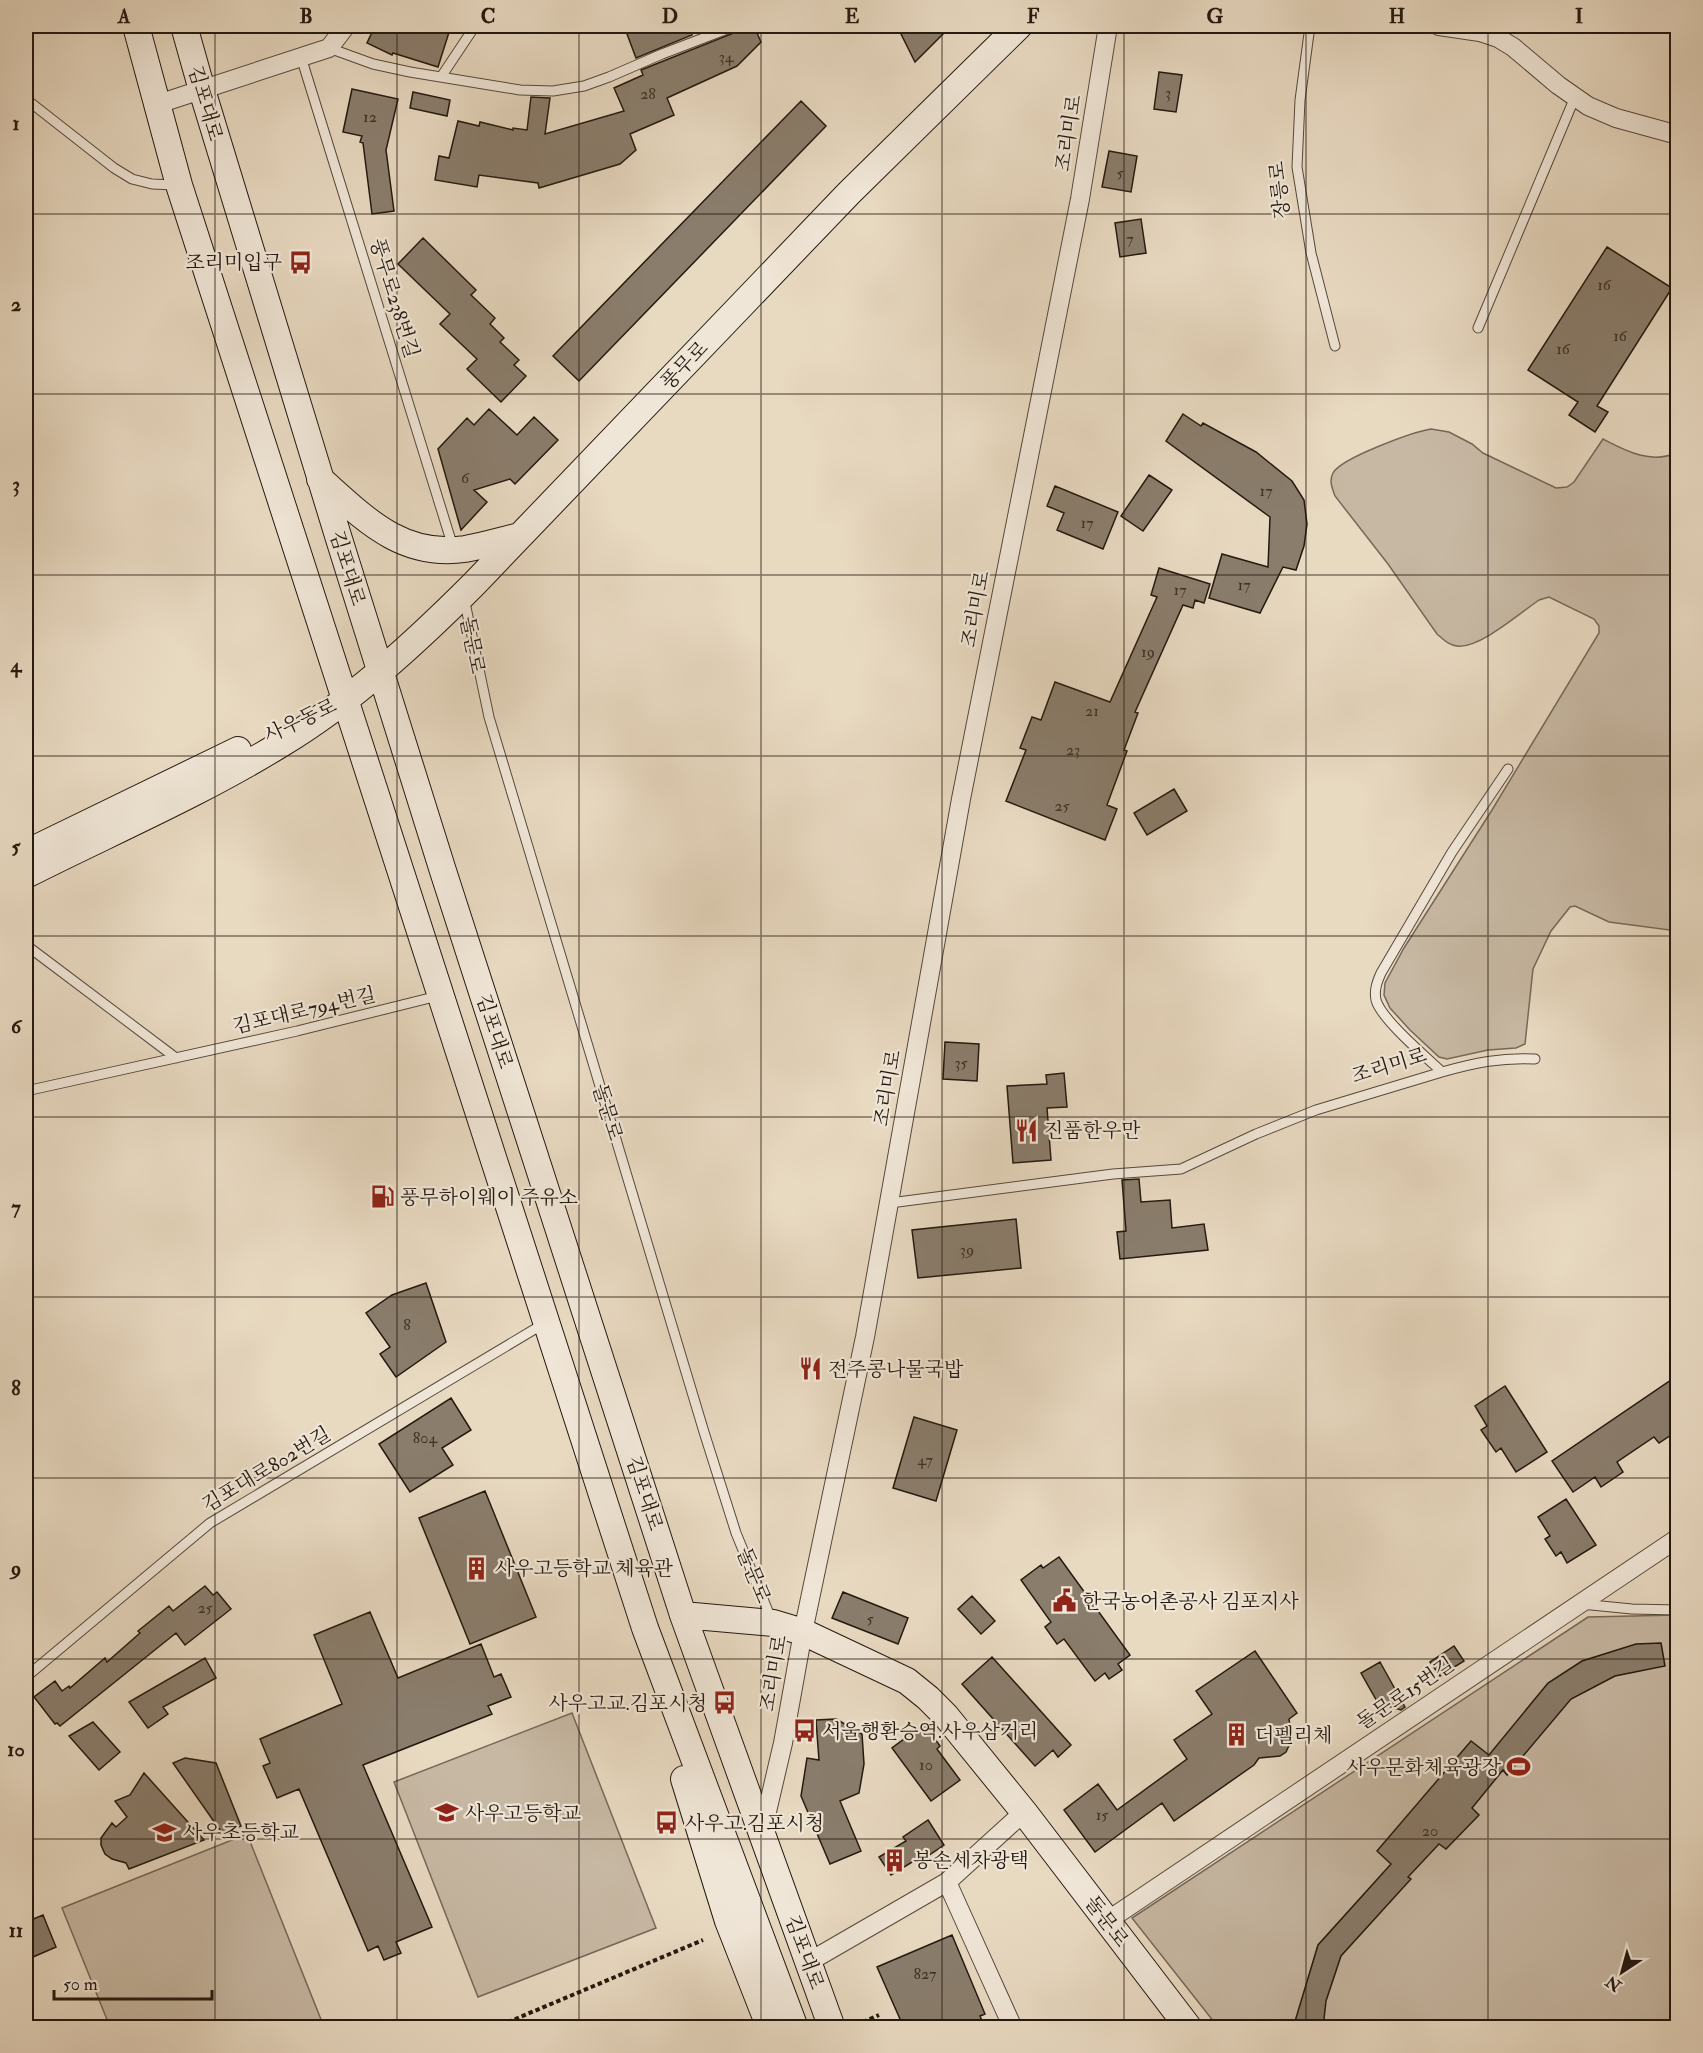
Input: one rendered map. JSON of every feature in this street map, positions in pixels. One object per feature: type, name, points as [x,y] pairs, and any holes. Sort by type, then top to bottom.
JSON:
[{"type":"main road","name":"김포대로","points":[[136,26],[179,185],[645,1628],[795,2028]]},
{"type":"main road","name":"김포대로","points":[[184,26],[320,479],[443,871],[684,1615],[832,2028]]},
{"type":"main road","name":"풍무로","points":[[344,700],[432,625],[464,594],[849,194],[1019,26]]},
{"type":"main road","points":[[320,479],[365,519],[393,538],[417,547],[440,550],[466,549],[519,536]]},
{"type":"main road","name":"사우동로","points":[[26,854],[344,700]]},
{"type":"main road","name":"사우동로","points":[[26,875],[214,782],[282,743],[344,700]]},
{"type":"main road","name":"돌문로","points":[[684,1615],[773,1623],[803,1632],[898,1677],[928,1698],[946,1716],[1024,1812],[1189,2028]]},
{"type":"main road","points":[[645,1628],[697,1822],[728,1921],[770,2028]]},
{"type":"main road","points":[[765,1843],[819,1956],[849,2028]]},
{"type":"street","points":[[158,104],[329,48],[346,26]]},
{"type":"street","name":"조리미로","points":[[765,1843],[803,1632],[863,1348],[961,799],[1080,199],[1108,26]]},
{"type":"street","points":[[1439,26],[1480,32],[1498,38],[1513,47],[1558,85],[1588,106],[1616,118],[1677,135]]},
{"type":"street","name":"돌문로15번길","points":[[1107,1921],[1677,1538]]},
{"type":"street","points":[[819,1956],[947,1882],[1024,1812]]},
{"type":"street","points":[[947,1882],[1014,2028]]},
{"type":"lane","points":[[441,77],[475,26]]},
{"type":"lane","points":[[329,48],[373,64],[520,90],[553,91],[584,86],[735,26]]},
{"type":"lane","name":"장릉로","points":[[1310,26],[1300,100],[1297,167],[1311,253],[1335,346]]},
{"type":"lane","name":"풍무로238번길","points":[[301,57],[454,550]]},
{"type":"lane","points":[[1478,328],[1575,98]]},
{"type":"lane","points":[[26,99],[114,168],[132,179],[152,184],[179,185]]},
{"type":"lane","name":"돌문로","points":[[464,594],[474,654],[489,717],[704,1432],[736,1533],[773,1623]]},
{"type":"lane","name":"조리미로","points":[[890,1203],[1113,1174],[1181,1169],[1256,1134],[1316,1110],[1442,1072],[1384,1014],[1377,1002],[1375,989],[1381,973],[1436,879],[1508,769]]},
{"type":"lane","points":[[26,945],[176,1058]]},
{"type":"lane","name":"김포대로794번길","points":[[26,1091],[441,995]]},
{"type":"lane","points":[[1442,1072],[1478,1062],[1514,1058],[1535,1059]]},
{"type":"lane","name":"김포대로802번길","points":[[26,1677],[210,1523],[547,1322]]},
{"type":"lane","points":[[1579,1604],[1677,1610]]},
{"type":"path","points":[[494,2028],[703,1940]]},
{"type":"path","points":[[849,2028],[879,2015]]},
{"type":"shaded area","points":[[1431,429],[1449,432],[1472,444],[1483,453],[1556,488],[1567,487],[1574,482],[1603,439],[1630,452],[1649,457],[1668,456],[1678,452],[1677,931],[1609,922],[1575,906],[1570,907],[1551,931],[1533,969],[1525,1044],[1516,1048],[1488,1050],[1447,1059],[1439,1057],[1390,1008],[1384,995],[1385,983],[1404,948],[1492,810],[1599,633],[1599,626],[1594,619],[1549,597],[1539,600],[1511,621],[1476,642],[1457,646],[1446,642],[1437,634],[1388,564],[1335,496],[1331,482],[1333,473],[1349,460],[1394,440]]},
{"type":"shaded area","name":"사우문화체육광장","points":[[1677,1615],[1677,2027],[1218,2027],[1132,1918],[1588,1617]]},
{"type":"shaded area","points":[[572,1713],[656,1928],[478,1997],[394,1782]]},
{"type":"shaded area","points":[[247,1834],[324,2027],[110,2027],[62,1908]]},
{"type":"building","points":[[375,26],[451,26],[438,67],[393,53],[392,55],[367,43]]},
{"type":"building","points":[[624,26],[687,26],[692,35],[636,58]]},
{"type":"building","points":[[754,26],[761,42],[737,66],[667,98],[674,115],[630,134],[636,150],[620,164],[539,188],[538,183],[479,175],[477,187],[435,180],[439,156],[449,158],[458,121],[479,126],[480,122],[513,130],[513,128],[527,130],[531,97],[550,98],[545,134],[624,111],[614,88],[643,75],[641,70]]},
{"type":"building","points":[[897,26],[951,26],[915,62]]},
{"type":"building","points":[[1159,72],[1182,75],[1176,112],[1154,109]]},
{"type":"building","points":[[352,89],[398,99],[386,150],[394,211],[372,214],[363,143],[360,142],[362,136],[343,132]]},
{"type":"building","points":[[413,92],[450,100],[447,116],[410,108]]},
{"type":"building","points":[[801,101],[826,126],[579,381],[553,356]]},
{"type":"building","points":[[1109,151],[1137,156],[1131,192],[1102,187]]},
{"type":"building","points":[[1141,219],[1146,253],[1120,257],[1115,223]]},
{"type":"building","points":[[423,238],[476,290],[471,295],[495,318],[490,324],[504,338],[500,342],[519,360],[514,365],[526,376],[501,402],[467,369],[477,359],[440,324],[450,314],[398,264]]},
{"type":"building","points":[[1607,247],[1672,288],[1597,406],[1608,412],[1595,432],[1569,415],[1578,402],[1528,370]]},
{"type":"building","points":[[489,409],[517,435],[534,417],[558,440],[515,484],[510,479],[474,490],[487,502],[461,530],[438,449],[467,418],[474,425]]},
{"type":"building","points":[[1183,414],[1201,426],[1203,423],[1256,452],[1292,481],[1304,500],[1307,524],[1304,546],[1296,570],[1283,567],[1260,613],[1209,598],[1222,554],[1268,567],[1270,517],[1166,441]]},
{"type":"building","points":[[1149,475],[1172,490],[1143,531],[1121,516]]},
{"type":"building","points":[[1055,486],[1118,512],[1103,549],[1057,530],[1064,513],[1047,506]]},
{"type":"building","points":[[1159,568],[1210,584],[1204,603],[1195,600],[1193,608],[1183,605],[1135,712],[1138,713],[1124,750],[1127,751],[1107,805],[1117,809],[1105,840],[1006,801],[1026,750],[1020,748],[1032,717],[1041,720],[1055,682],[1110,702],[1157,597],[1151,595]]},
{"type":"building","points":[[1174,789],[1187,811],[1147,835],[1134,813]]},
{"type":"building","points":[[945,1042],[979,1044],[977,1081],[943,1079]]},
{"type":"building","points":[[1064,1073],[1067,1107],[1047,1108],[1051,1160],[1013,1163],[1007,1086],[1047,1084],[1046,1075]]},
{"type":"building","points":[[1139,1179],[1141,1202],[1170,1200],[1172,1228],[1204,1224],[1208,1250],[1120,1259],[1117,1232],[1126,1231],[1122,1180]]},
{"type":"building","points":[[1016,1219],[1021,1268],[918,1278],[912,1230]]},
{"type":"building","points":[[426,1283],[446,1342],[396,1377],[380,1354],[390,1347],[366,1313],[392,1295]]},
{"type":"building","points":[[1677,1376],[1677,1418],[1671,1422],[1677,1431],[1659,1443],[1654,1437],[1617,1462],[1623,1472],[1601,1487],[1595,1477],[1573,1492],[1552,1461]]},
{"type":"building","points":[[1505,1386],[1547,1452],[1516,1472],[1501,1448],[1496,1452],[1481,1430],[1487,1426],[1475,1406]]},
{"type":"building","points":[[451,1398],[471,1430],[442,1448],[453,1465],[410,1492],[379,1444]]},
{"type":"building","points":[[914,1417],[957,1430],[936,1501],[893,1488]]},
{"type":"building","name":"사우고등학교 체육관","points":[[485,1491],[536,1617],[470,1644],[419,1518]]},
{"type":"building","points":[[1566,1499],[1596,1545],[1567,1563],[1561,1552],[1556,1556],[1545,1539],[1550,1536],[1538,1517]]},
{"type":"building","name":"한국농어촌공사 김포지사","points":[[1059,1557],[1130,1655],[1118,1664],[1122,1670],[1109,1679],[1105,1673],[1095,1681],[1064,1639],[1057,1644],[1045,1627],[1051,1622],[1021,1580],[1041,1565],[1043,1568]]},
{"type":"building","points":[[205,1586],[213,1595],[217,1592],[231,1609],[185,1645],[176,1633],[60,1726],[55,1724],[34,1697],[55,1681],[62,1691],[69,1686],[70,1688],[105,1658],[107,1662],[140,1633],[138,1631],[169,1606],[173,1611]]},
{"type":"building","points":[[843,1592],[908,1618],[898,1644],[832,1618]]},
{"type":"building","points":[[972,1596],[995,1621],[981,1634],[958,1609]]},
{"type":"building","points":[[370,1612],[398,1678],[481,1644],[494,1677],[501,1674],[511,1697],[488,1706],[492,1714],[363,1765],[432,1927],[396,1942],[401,1953],[384,1960],[378,1946],[368,1951],[299,1789],[277,1798],[263,1766],[270,1763],[260,1739],[342,1704],[314,1635]]},
{"type":"building","points":[[1661,1643],[1665,1666],[1615,1676],[1571,1699],[1507,1775],[1503,1770],[1472,1808],[1479,1815],[1446,1849],[1439,1844],[1408,1877],[1411,1879],[1341,1956],[1326,2001],[1323,2028],[1293,2028],[1318,1945],[1391,1864],[1377,1851],[1471,1741],[1489,1755],[1548,1683],[1582,1661],[1636,1644]]},
{"type":"building","points":[[1454,1646],[1464,1661],[1440,1676],[1430,1662]]},
{"type":"building","name":"더펠리체","points":[[1255,1651],[1297,1713],[1289,1719],[1292,1739],[1286,1752],[1280,1756],[1259,1758],[1254,1765],[1174,1821],[1162,1803],[1095,1852],[1064,1810],[1098,1784],[1117,1810],[1187,1759],[1174,1740],[1212,1714],[1196,1691]]},
{"type":"building","points":[[992,1657],[1071,1745],[1058,1757],[1053,1750],[1035,1766],[962,1684]]},
{"type":"building","points":[[205,1658],[216,1678],[163,1707],[168,1714],[148,1728],[129,1702]]},
{"type":"building","points":[[1380,1662],[1405,1707],[1401,1710],[1378,1703],[1361,1673]]},
{"type":"building","points":[[836,1719],[862,1734],[864,1764],[859,1793],[840,1801],[861,1851],[830,1864],[801,1796],[807,1758],[819,1760],[816,1720]]},
{"type":"building","points":[[93,1722],[120,1752],[99,1770],[69,1736]]},
{"type":"building","points":[[924,1724],[940,1746],[937,1749],[960,1780],[931,1801],[892,1748]]},
{"type":"building","points":[[185,1758],[216,1763],[241,1826],[222,1833],[173,1763]]},
{"type":"building","points":[[144,1773],[204,1840],[129,1869],[126,1863],[112,1859],[105,1854],[101,1838],[112,1823],[116,1827],[127,1817],[115,1801],[130,1795]]},
{"type":"building","points":[[928,1820],[944,1845],[919,1862],[917,1859],[891,1875],[879,1857],[906,1841],[903,1837]]},
{"type":"building","points":[[43,1915],[56,1947],[26,1960],[26,1922]]},
{"type":"building","points":[[952,1935],[985,2014],[980,2016],[985,2028],[904,2028],[877,1967]]},
{"type":"place","name":"조리미입구","points":[[300,262]]},
{"type":"place","name":"진품한우만","points":[[1026,1130]]},
{"type":"place","name":"풍무하이웨이 주유소","points":[[382,1197]]},
{"type":"place","name":"전주콩나물국밥","points":[[810,1369]]},
{"type":"place","name":"사우고등학교 체육관","points":[[477,1568]]},
{"type":"place","name":"한국농어촌공사 김포지사","points":[[1064,1601]]},
{"type":"place","name":"사우고교.김포시청","points":[[725,1703]]},
{"type":"place","name":"서울행환승역.사우삼거리","points":[[804,1731]]},
{"type":"place","name":"더펠리체","points":[[1237,1735]]},
{"type":"place","name":"사우문화체육광장","points":[[1519,1767]]},
{"type":"place","name":"사우고등학교","points":[[447,1813]]},
{"type":"place","name":"사우고.김포시청","points":[[667,1823]]},
{"type":"place","name":"사우초등학교","points":[[165,1832]]},
{"type":"place","name":"봉손세차광택","points":[[895,1860]]}]
